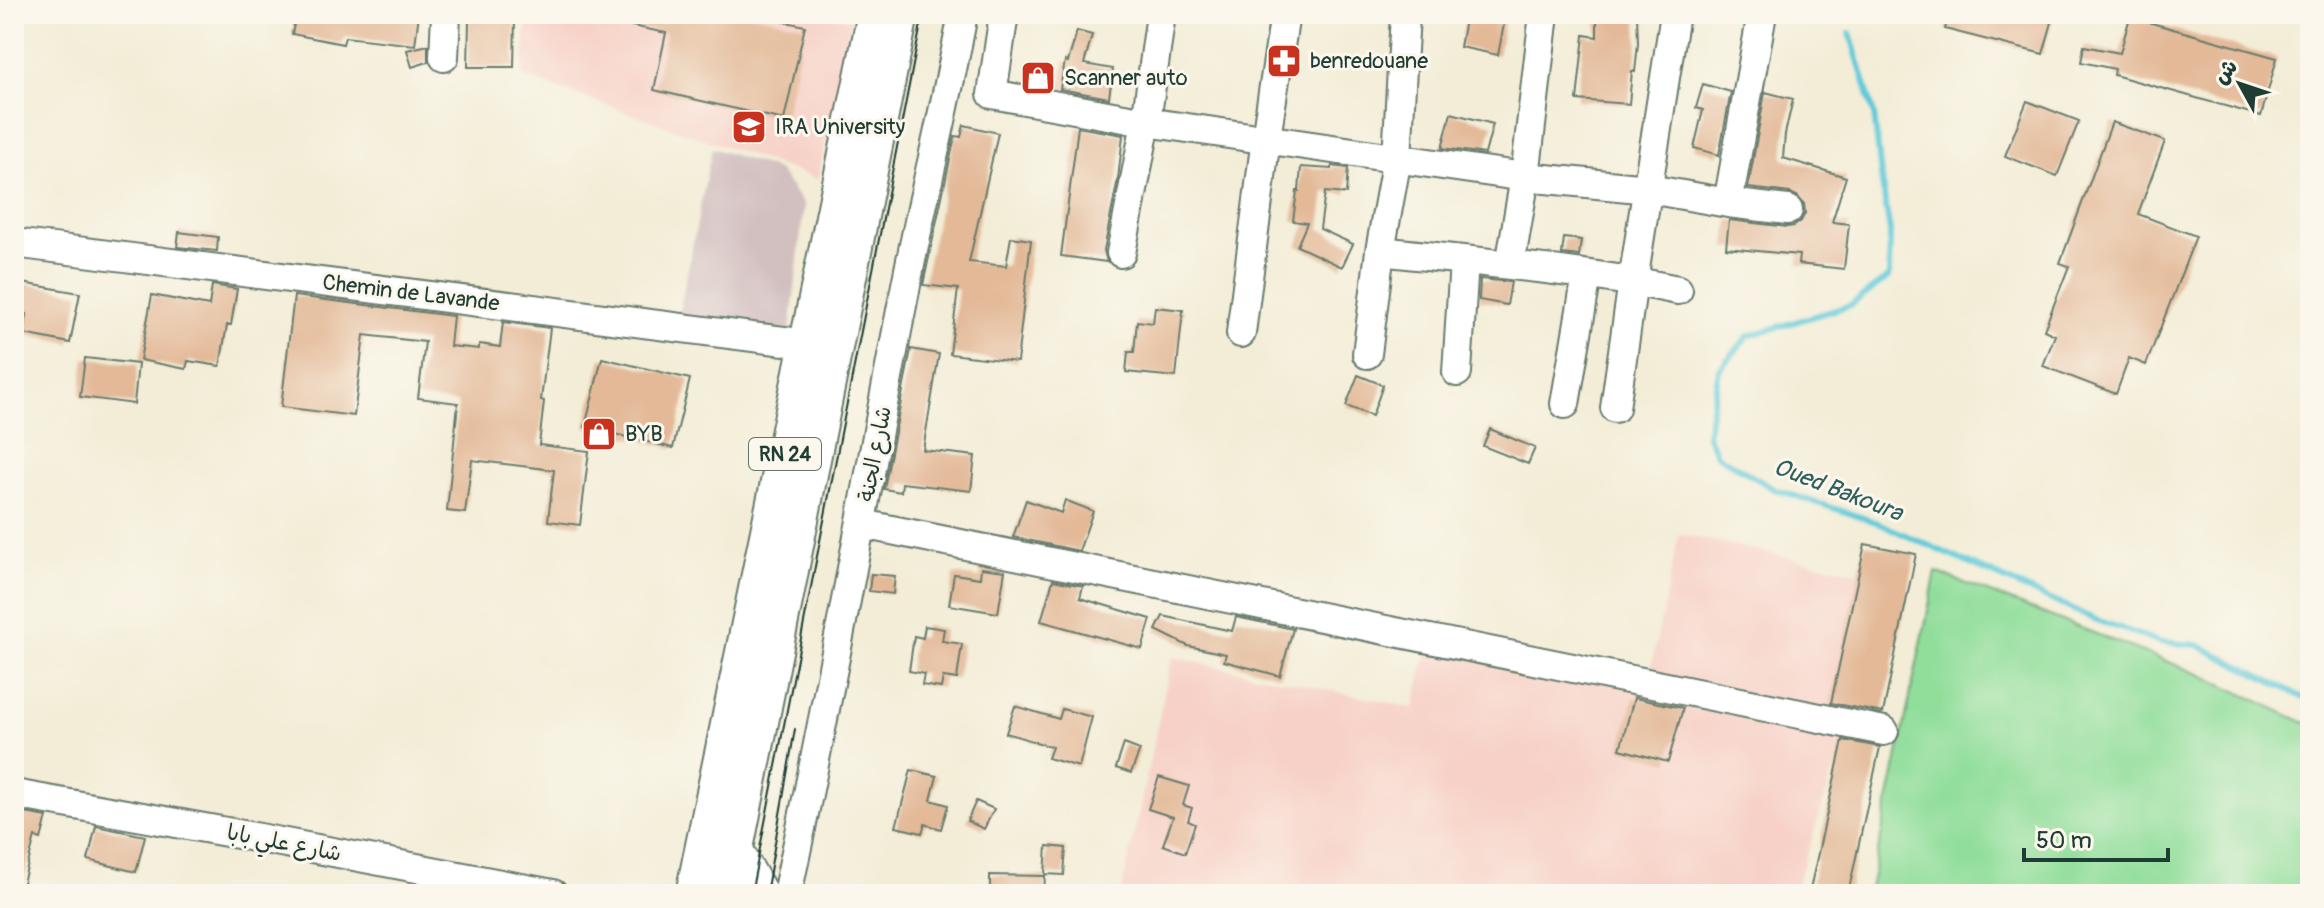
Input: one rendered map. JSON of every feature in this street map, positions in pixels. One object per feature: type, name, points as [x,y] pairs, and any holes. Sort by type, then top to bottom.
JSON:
[{"type":"main road","name":"RN 24","points":[[693,894],[875,14]]},
{"type":"main road","name":"RN 24","points":[[727,894],[901,14]]},
{"type":"street","points":[[444,57],[446,14]]},
{"type":"street","name":"شارع الجنة","points":[[771,893],[807,803],[908,273],[963,14]]},
{"type":"street","points":[[992,94],[1004,14]]},
{"type":"street","points":[[1121,253],[1146,122],[1161,14]]},
{"type":"street","points":[[1241,333],[1285,14]]},
{"type":"street","points":[[1367,354],[1380,251],[1397,158],[1405,14]]},
{"type":"street","points":[[1510,265],[1525,177],[1544,14]]},
{"type":"street","points":[[1615,408],[1675,14]]},
{"type":"street","points":[[1728,203],[1762,14]]},
{"type":"street","points":[[948,89],[1146,122],[1525,177],[1649,189],[1788,210]]},
{"type":"street","name":"Chemin de Lavande","points":[[14,243],[808,344]]},
{"type":"street","points":[[1380,251],[1633,281],[1678,290]]},
{"type":"street","points":[[1457,372],[1464,261]]},
{"type":"street","points":[[1565,404],[1587,275]]},
{"type":"street","points":[[862,524],[1884,731]]},
{"type":"street","name":"شارع علي بابا","points":[[14,794],[553,894]]},
{"type":"street","points":[[737,847],[771,893]]},
{"type":"shaded area","name":"IRA University","points":[[527,14],[816,14],[852,20],[818,179],[523,76]]},
{"type":"shaded area","points":[[712,148],[778,170],[804,205],[790,332],[679,313]]},
{"type":"shaded area","points":[[1679,534],[1895,580],[1794,894],[1121,894],[1172,657],[1414,708],[1429,641],[1647,687]]},
{"type":"green space","points":[[1936,572],[2202,675],[2310,725],[2310,894],[1869,894]]},
{"type":"building","points":[[296,14],[419,14],[415,45],[345,37],[343,44],[292,34]]},
{"type":"building","points":[[609,14],[749,14],[805,26],[784,120],[654,90],[666,33],[608,21]]},
{"type":"building","points":[[1466,14],[1506,14],[1498,55],[1460,47]]},
{"type":"building","points":[[1612,14],[1637,14],[1638,43],[1629,104],[1577,100],[1584,35],[1597,37],[1597,19],[1612,18]]},
{"type":"building","points":[[1949,14],[2035,14],[2053,19],[2043,54],[1945,29]]},
{"type":"building","points":[[2130,17],[2277,58],[2261,116],[2114,75],[2115,69],[2081,62],[2084,46],[2120,53]]},
{"type":"building","points":[[469,19],[515,19],[514,67],[468,67]]},
{"type":"building","points":[[1077,31],[1092,35],[1084,64],[1113,69],[1109,98],[1060,89],[1065,61],[1068,62]]},
{"type":"building","points":[[428,45],[428,62],[412,67],[407,50]]},
{"type":"building","points":[[1703,84],[1731,92],[1719,155],[1694,148],[1703,110],[1696,108]]},
{"type":"building","points":[[1765,92],[1793,99],[1783,158],[1846,177],[1832,222],[1849,224],[1844,269],[1798,264],[1799,255],[1726,248],[1729,220],[1787,227],[1801,221],[1805,213],[1804,204],[1797,196],[1748,188]]},
{"type":"building","points":[[2027,101],[2079,121],[2057,176],[2005,156]]},
{"type":"building","points":[[1451,113],[1493,124],[1485,154],[1442,148]]},
{"type":"building","points":[[2112,122],[2165,141],[2138,214],[2196,236],[2146,365],[2129,358],[2116,394],[2043,366],[2055,335],[2044,330],[2069,266],[2060,263]]},
{"type":"building","points":[[964,125],[998,133],[969,262],[1006,266],[1011,237],[1031,240],[1017,362],[950,354],[958,289],[923,285],[955,136],[961,137]]},
{"type":"building","points":[[1078,127],[1123,135],[1104,250],[1107,262],[1061,256]]},
{"type":"building","points":[[1332,166],[1348,168],[1346,194],[1325,192],[1320,229],[1353,244],[1342,267],[1297,246],[1307,223],[1293,221],[1301,167],[1332,169]]},
{"type":"building","points":[[179,232],[218,237],[217,251],[177,247]]},
{"type":"building","points":[[1564,238],[1581,240],[1579,256],[1562,254]]},
{"type":"building","points":[[1480,279],[1511,282],[1507,305],[1479,300]]},
{"type":"building","points":[[22,283],[80,293],[70,343],[24,334],[27,314],[16,312]]},
{"type":"building","points":[[212,285],[237,289],[220,366],[188,361],[186,369],[140,360],[152,295],[209,306]]},
{"type":"building","points":[[294,296],[453,316],[450,346],[479,349],[479,344],[500,347],[503,322],[550,328],[539,445],[589,451],[580,525],[548,521],[554,470],[472,460],[465,513],[447,511],[458,403],[418,398],[425,342],[364,335],[354,416],[281,407]]},
{"type":"building","points":[[1155,307],[1183,310],[1176,377],[1126,372],[1128,352],[1134,352],[1137,321],[1153,323]]},
{"type":"building","points":[[911,349],[939,354],[923,450],[975,456],[971,491],[902,483],[901,492],[884,489]]},
{"type":"building","points":[[85,358],[138,364],[134,404],[80,397]]},
{"type":"building","points":[[602,358],[690,379],[673,448],[585,427]]},
{"type":"building","points":[[1358,375],[1383,385],[1372,416],[1346,406]]},
{"type":"building","points":[[1490,429],[1535,448],[1528,464],[1483,446]]},
{"type":"building","points":[[1026,500],[1061,513],[1065,500],[1093,511],[1079,551],[1013,537]]},
{"type":"building","points":[[1865,544],[1916,554],[1883,713],[1831,703]]},
{"type":"building","points":[[981,568],[1005,571],[998,613],[949,605],[954,574],[980,578]]},
{"type":"building","points":[[871,574],[895,576],[893,594],[869,591]]},
{"type":"building","points":[[1053,580],[1083,586],[1080,598],[1151,619],[1142,649],[1041,621]]},
{"type":"building","points":[[1163,616],[1232,631],[1236,617],[1293,629],[1280,676],[1224,661],[1226,654],[1188,646],[1156,630]]},
{"type":"building","points":[[925,626],[944,629],[942,641],[962,644],[957,679],[943,677],[941,688],[922,685],[924,674],[909,671],[914,636],[923,638]]},
{"type":"building","points":[[1634,698],[1683,708],[1668,762],[1620,749]]},
{"type":"building","points":[[1015,706],[1059,719],[1062,709],[1092,717],[1079,767],[1048,758],[1052,747],[1006,733]]},
{"type":"building","points":[[1843,740],[1880,747],[1848,894],[1809,894]]},
{"type":"building","points":[[1124,744],[1140,750],[1131,773],[1116,768]]},
{"type":"building","points":[[911,770],[937,776],[931,800],[948,805],[941,829],[925,824],[922,833],[896,827]]},
{"type":"building","points":[[1159,777],[1189,786],[1183,805],[1192,808],[1188,821],[1195,824],[1185,853],[1163,845],[1173,817],[1148,809]]},
{"type":"building","points":[[976,801],[994,809],[984,829],[967,821]]},
{"type":"building","points":[[14,811],[47,817],[41,839],[35,837],[20,894],[14,894]]},
{"type":"building","points":[[96,826],[145,836],[136,872],[88,860]]},
{"type":"building","points":[[1047,846],[1066,848],[1064,875],[1045,874]]},
{"type":"building","points":[[990,875],[1045,876],[1044,894],[990,894]]},
{"type":"waterway","name":"Oued Bakoura","points":[[1850,33],[1874,114],[1890,231],[1889,277],[1851,305],[1748,336],[1719,370],[1707,435],[1717,455],[1774,489],[1876,522],[2094,619],[2160,642],[2198,645],[2310,701]]},
{"type":"tram line","points":[[751,894],[923,14]]},
{"type":"tram line","points":[[766,894],[795,729]]},
{"type":"place","name":"benredouane","points":[[1284,61]]},
{"type":"place","name":"Scanner auto","points":[[1038,78]]},
{"type":"place","name":"IRA University","points":[[749,127]]},
{"type":"place","name":"BYB","points":[[599,434]]}]
